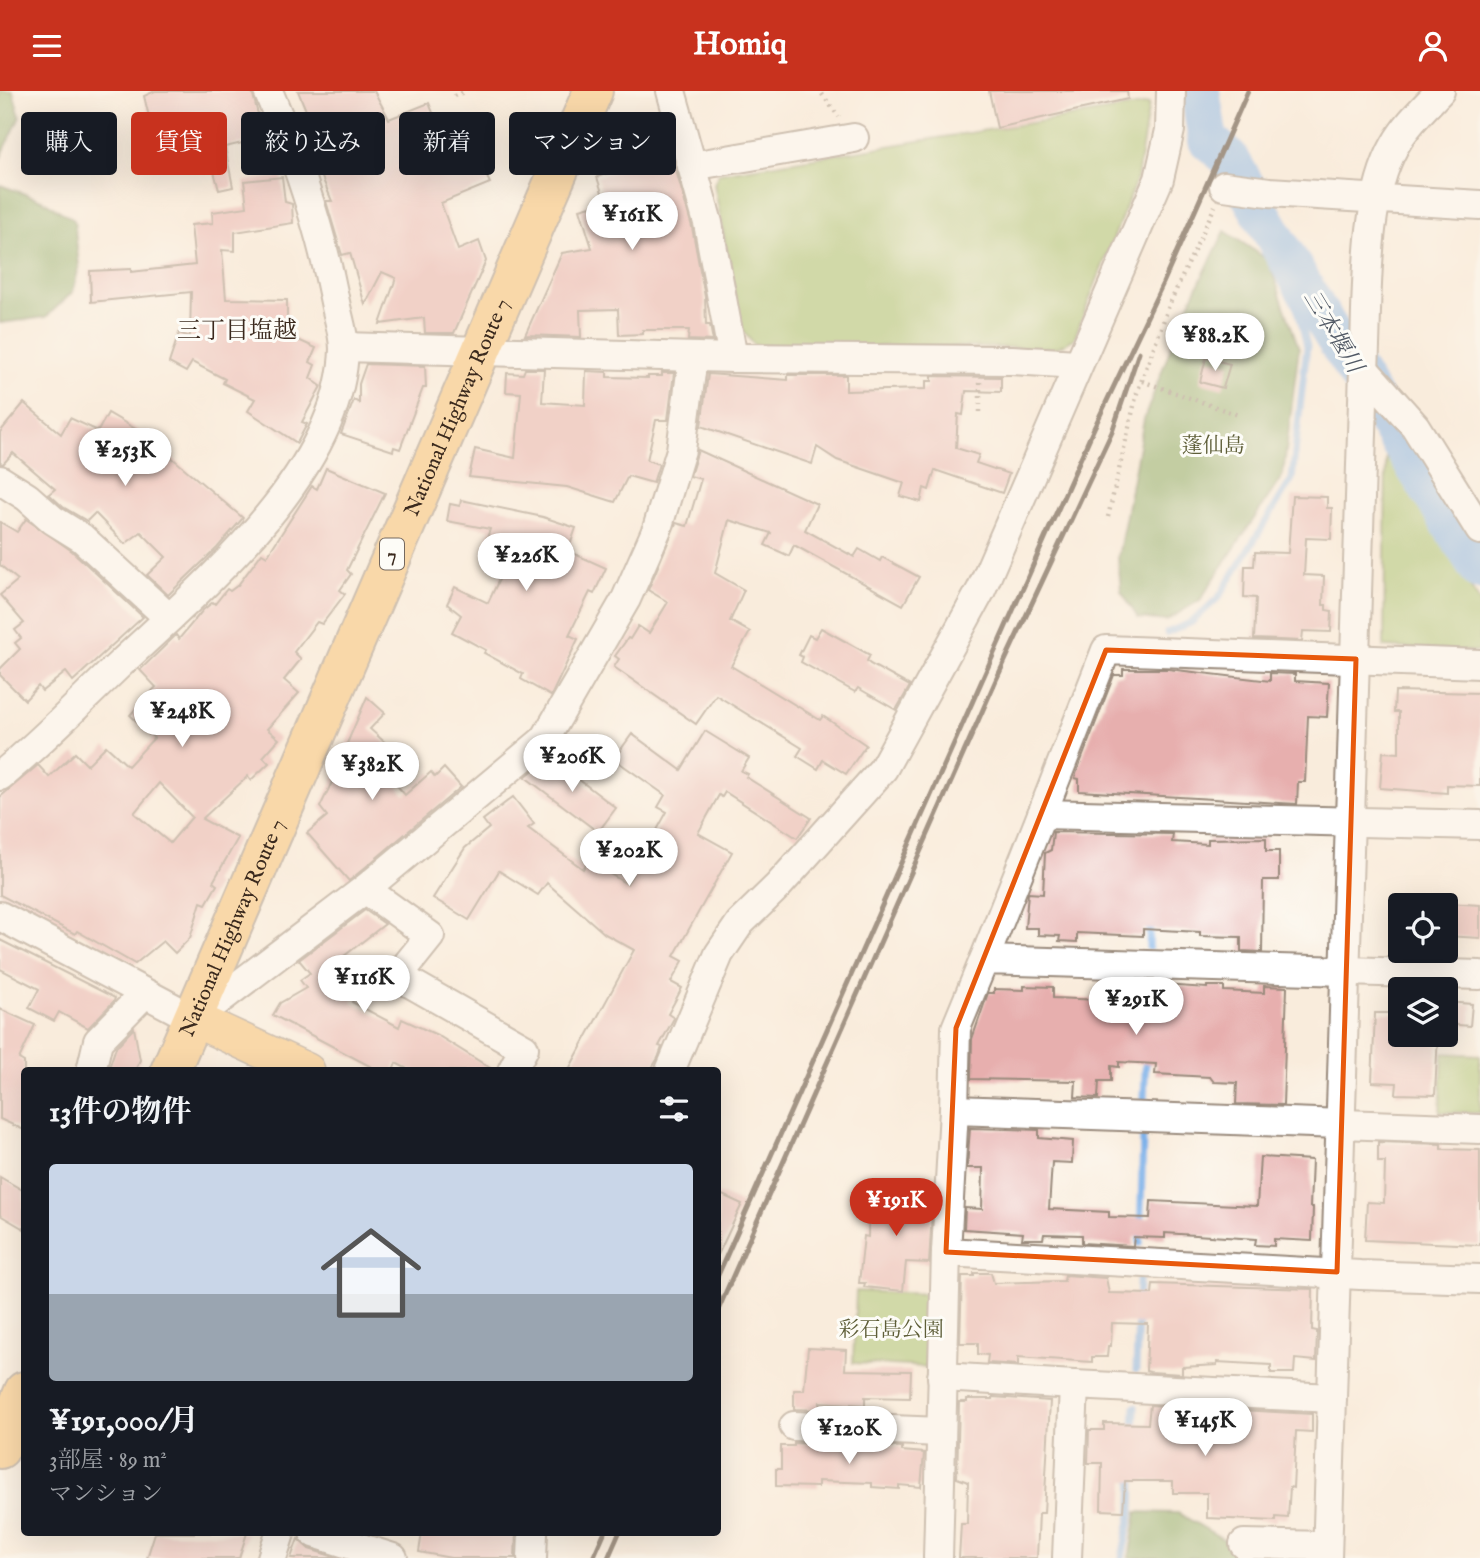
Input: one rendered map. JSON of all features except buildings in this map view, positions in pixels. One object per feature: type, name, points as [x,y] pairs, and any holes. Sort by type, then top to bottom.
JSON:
[{"type":"highway","name":"National Highway Route 7","points":[[172,1067],[593,91]]},
{"type":"highway","points":[[8,1437],[21,1400]]},
{"type":"main road","points":[[194,1019],[298,1067]]},
{"type":"street","points":[[0,776],[169,618],[264,524],[311,453],[339,395],[344,347],[327,259],[287,135],[268,91]]},
{"type":"street","points":[[671,91],[708,223],[733,358]]},
{"type":"street","points":[[672,1067],[719,954],[740,923],[883,769],[981,590],[1159,179],[1170,130],[1171,91]]},
{"type":"street","points":[[1244,1543],[1327,1552],[1348,972],[1364,369],[1375,199],[1395,145],[1440,91]]},
{"type":"street","points":[[692,166],[853,138]]},
{"type":"street","points":[[1224,186],[1269,192],[1480,205]]},
{"type":"street","points":[[344,347],[733,358],[1012,360],[1077,364]]},
{"type":"street","points":[[0,916],[194,1019],[365,889],[545,739],[626,599],[657,529],[681,450],[693,357]]},
{"type":"street","points":[[1364,369],[1415,426],[1480,530]]},
{"type":"street","points":[[0,480],[27,497],[52,520],[82,538],[169,618]]},
{"type":"street","points":[[938,1558],[946,1252],[956,1028],[1106,650],[1480,664]]},
{"type":"street","points":[[1042,814],[1351,824],[1480,825]]},
{"type":"street","points":[[365,889],[430,936],[398,976],[523,1048],[514,1067]]},
{"type":"street","points":[[984,960],[1480,975]]},
{"type":"street","points":[[92,1067],[99,1041],[145,994]]},
{"type":"street","points":[[954,1109],[1342,1126],[1480,1129]]},
{"type":"street","points":[[946,1252],[1480,1279]]},
{"type":"street","points":[[942,1377],[1332,1398]]},
{"type":"street","points":[[1067,1558],[1074,1385]]},
{"type":"street","points":[[794,1426],[941,1432]]},
{"type":"street","points":[[272,1558],[279,1536]]},
{"type":"street","points":[[323,1536],[393,1558]]},
{"type":"street","points":[[532,1558],[533,1536]]},
{"type":"path","points":[[454,96],[466,91]]},
{"type":"path","points":[[1108,517],[1142,381],[1170,303],[1224,186]]},
{"type":"path","points":[[1142,381],[1238,415]]},
{"type":"highlighted area","points":[[1106,650],[1356,659],[1337,1272],[946,1252],[956,1028]]},
{"type":"green space","points":[[0,91],[13,91],[20,117],[0,159]]},
{"type":"green space","points":[[1149,104],[1137,178],[1074,339],[1056,348],[754,345],[741,328],[714,184],[719,173]]},
{"type":"green space","points":[[0,185],[42,200],[74,220],[79,266],[73,292],[46,317],[0,323]]},
{"type":"green space","name":"蓬仙島","points":[[1225,231],[1268,260],[1299,348],[1283,475],[1200,600],[1166,621],[1138,618],[1121,591],[1118,557],[1144,419],[1181,320]]},
{"type":"green space","points":[[1386,455],[1480,602],[1480,652],[1384,647]]},
{"type":"green space","points":[[1443,1053],[1480,1055],[1480,1113],[1440,1112]]},
{"type":"green space","name":"彩石島公園","points":[[856,1291],[929,1294],[926,1367],[853,1363]]},
{"type":"green space","points":[[1137,1512],[1178,1513],[1242,1550],[1242,1558],[1129,1558]]},
{"type":"waterway","name":"三本堰川","points":[[1200,91],[1208,140],[1229,158],[1316,308],[1480,570]]},
{"type":"waterway","points":[[1167,633],[1192,622],[1219,597],[1292,479],[1307,346],[1285,256]]},
{"type":"waterway","points":[[1149,947],[1150,923]]},
{"type":"waterway","points":[[1144,1099],[1146,1054]]},
{"type":"waterway","points":[[1140,1243],[1143,1136]]},
{"type":"waterway","points":[[1138,1303],[1139,1280]]},
{"type":"waterway","points":[[1136,1370],[1138,1315]]},
{"type":"waterway","points":[[1134,1432],[1135,1407]]},
{"type":"waterway","points":[[1122,1558],[1132,1510],[1133,1472]]},
{"type":"railway","points":[[721,1268],[1094,428],[1163,283],[1248,91]]},
{"type":"railway","points":[[721,1303],[996,680],[1112,432],[1139,352]]},
{"type":"railway","points":[[593,1558],[603,1536]]},
{"type":"railway","points":[[608,1558],[618,1536]]},
{"type":"district","name":"三丁目塩越","points":[[237,330]]}]
